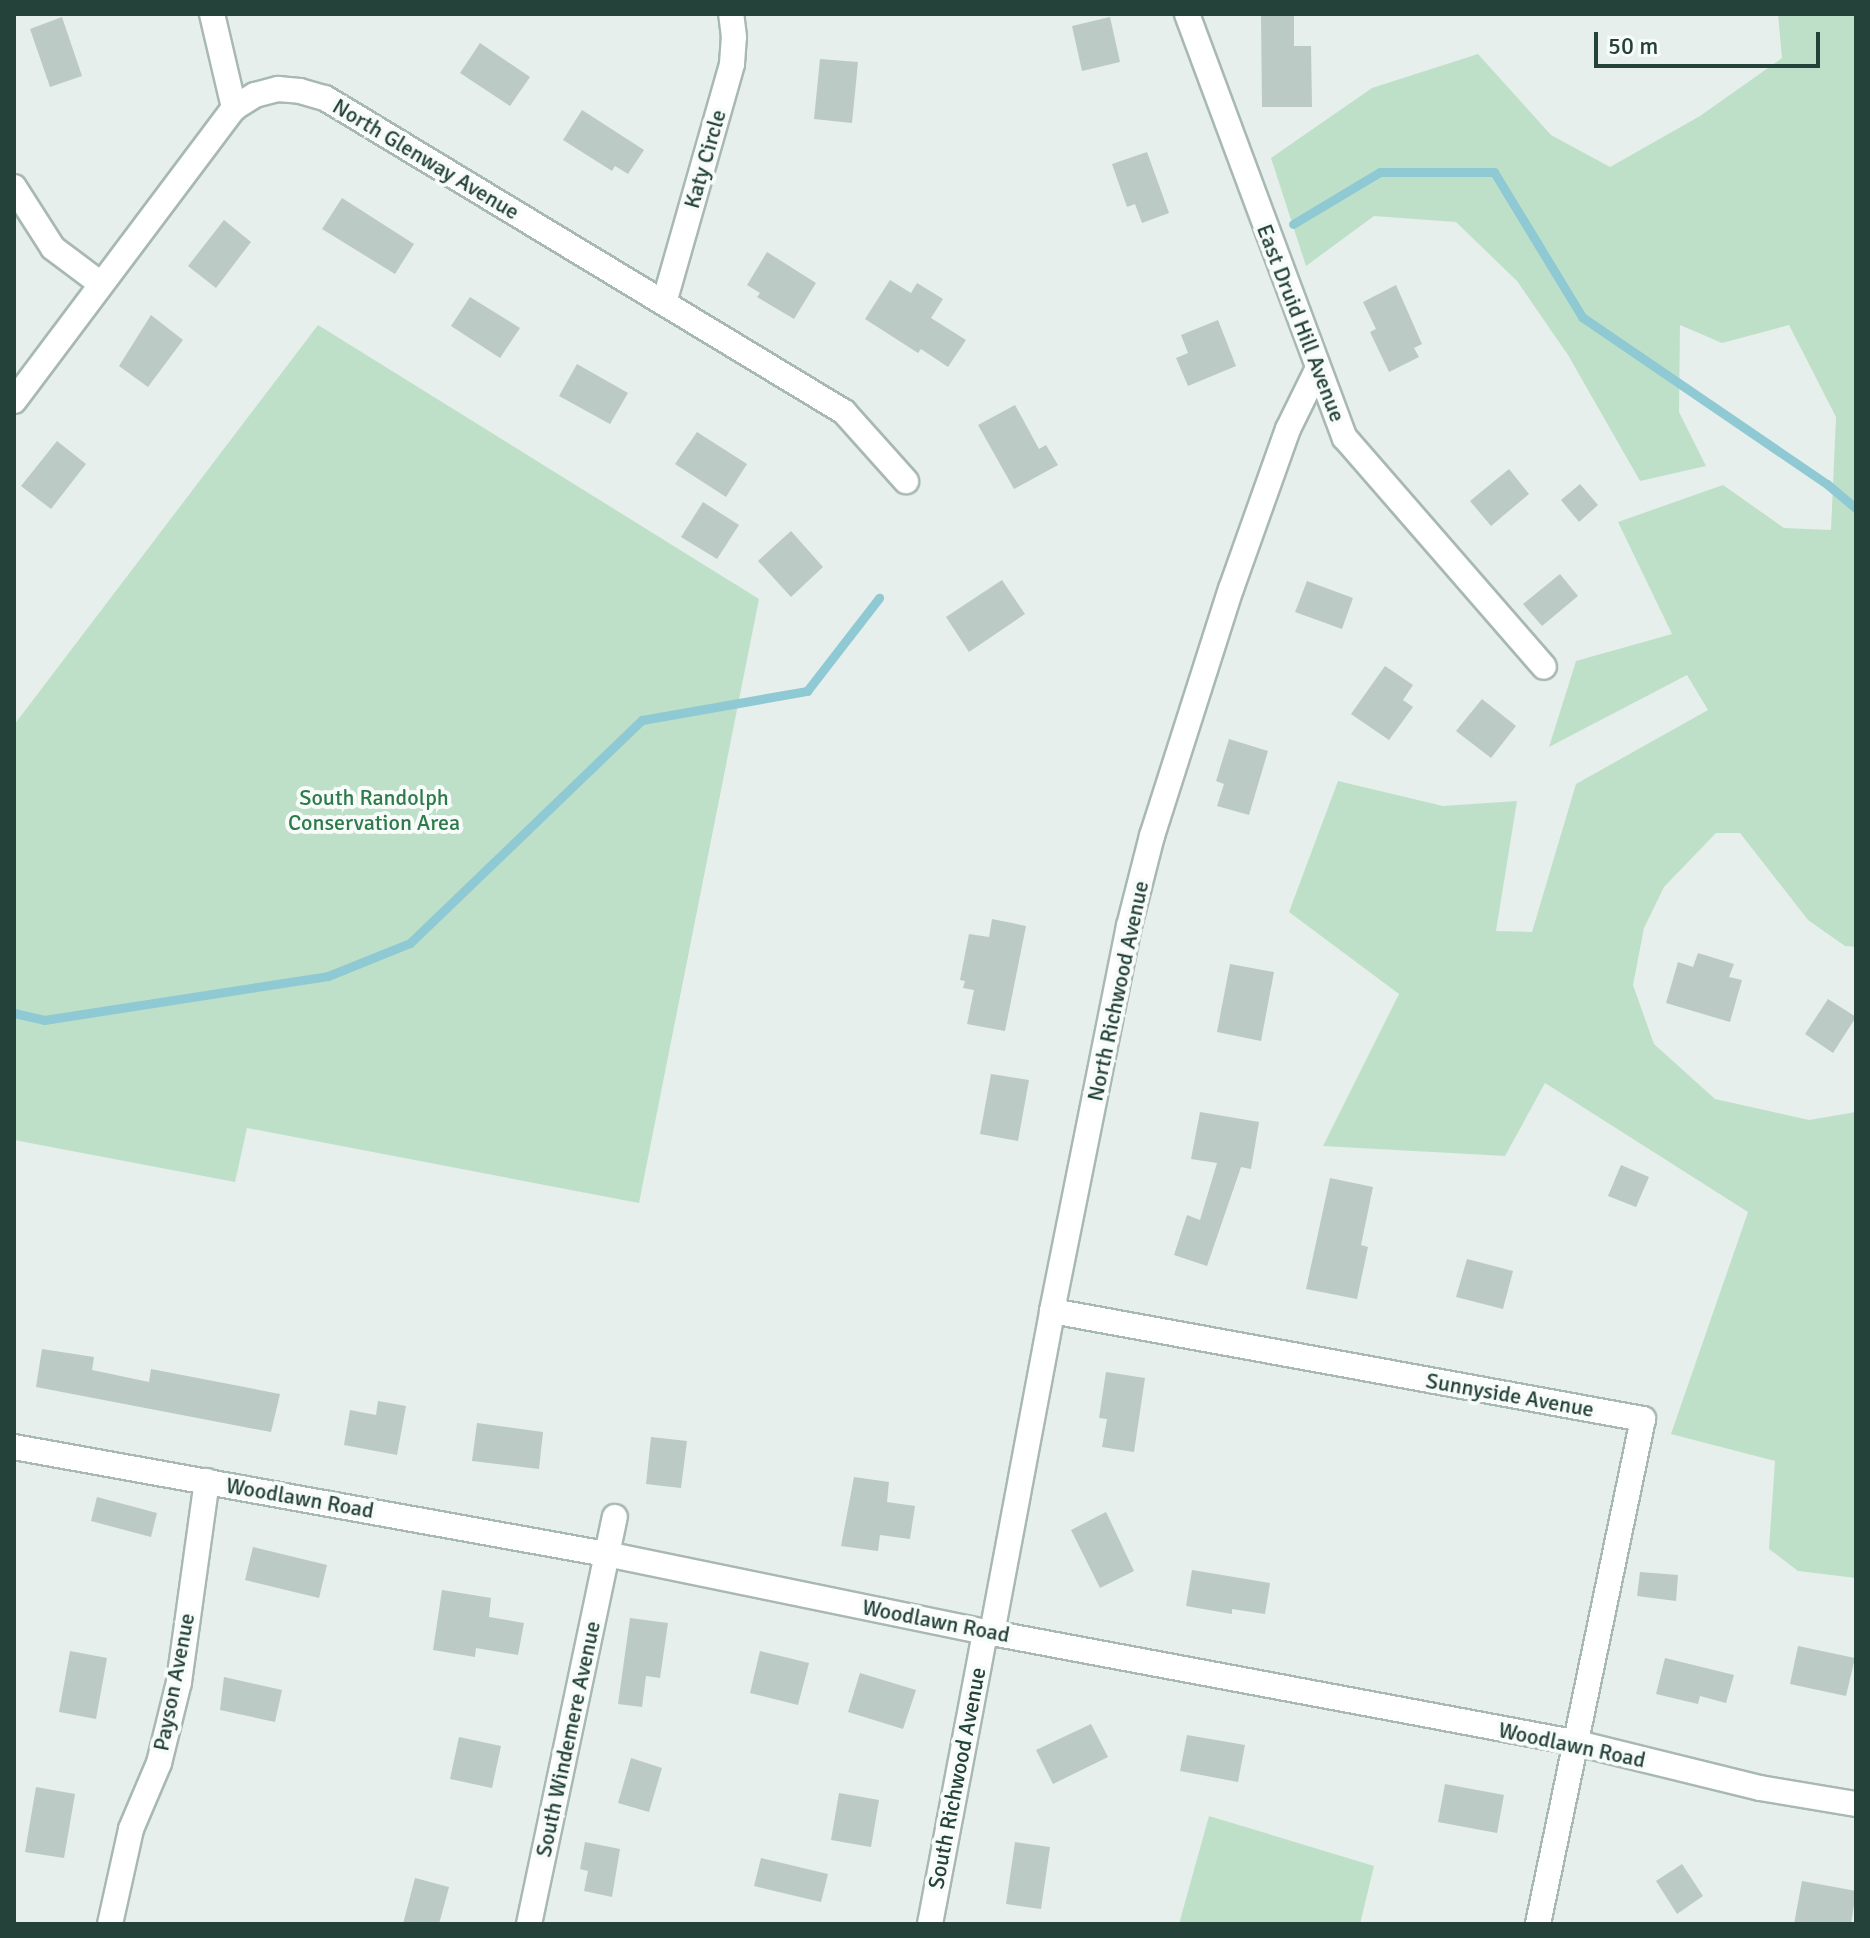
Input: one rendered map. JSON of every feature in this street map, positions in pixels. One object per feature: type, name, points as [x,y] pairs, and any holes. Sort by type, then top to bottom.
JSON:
[{"type":"street","points":[[212,14],[234,108]]},
{"type":"street","name":"Katy Circle","points":[[664,303],[732,64],[734,37],[731,14]]},
{"type":"street","name":"East Druid Hill Avenue","points":[[1187,14],[1317,370],[1345,438],[1544,667]]},
{"type":"street","name":"North Glenway Avenue","points":[[14,401],[234,108],[255,95],[278,89],[325,98],[844,412],[906,481]]},
{"type":"street","points":[[14,187],[53,248],[101,284]]},
{"type":"street","name":"North Richwood Avenue","points":[[988,1632],[1129,926],[1152,836],[1231,589],[1288,429],[1317,370]]},
{"type":"street","name":"Sunnyside Avenue","points":[[1052,1311],[1643,1419],[1573,1742]]},
{"type":"street","name":"Woodlawn Road","points":[[14,1447],[606,1554],[988,1632],[1573,1742],[1760,1788],[1856,1804]]},
{"type":"street","name":"Payson Avenue","points":[[110,1924],[131,1829],[159,1763],[179,1682],[207,1481]]},
{"type":"street","name":"South Windemere Avenue","points":[[529,1924],[615,1517]]},
{"type":"street","name":"South Richwood Avenue","points":[[930,1924],[988,1632]]},
{"type":"street","points":[[1538,1924],[1573,1742]]},
{"type":"green space","points":[[1778,14],[1856,14],[1856,947],[1845,946],[1808,920],[1740,833],[1716,833],[1664,887],[1644,928],[1633,985],[1654,1044],[1715,1099],[1809,1120],[1856,1112],[1856,1578],[1798,1571],[1769,1549],[1775,1461],[1671,1434],[1748,1212],[1545,1083],[1505,1156],[1323,1146],[1399,994],[1289,912],[1338,781],[1443,806],[1517,801],[1496,931],[1532,932],[1576,784],[1708,710],[1687,675],[1549,747],[1576,661],[1672,634],[1618,522],[1723,485],[1784,528],[1831,530],[1836,417],[1789,325],[1722,343],[1680,325],[1679,412],[1706,466],[1640,481],[1568,355],[1517,281],[1456,222],[1374,216],[1306,266],[1271,158],[1372,88],[1478,54],[1551,135],[1610,167],[1700,116],[1782,58]]},
{"type":"green space","name":"South Randolph Conservation Area","points":[[318,325],[759,599],[639,1203],[247,1128],[235,1182],[14,1140],[14,725]]},
{"type":"green space","points":[[1209,1816],[1374,1866],[1360,1924],[1179,1924]]},
{"type":"building","points":[[1261,14],[1294,14],[1294,46],[1311,46],[1312,107],[1262,107]]},
{"type":"building","points":[[62,17],[82,76],[50,87],[30,29]]},
{"type":"building","points":[[1110,17],[1120,62],[1082,71],[1072,26]]},
{"type":"building","points":[[480,43],[530,77],[510,106],[460,73]]},
{"type":"building","points":[[820,59],[858,62],[852,123],[814,119]]},
{"type":"building","points":[[582,110],[644,150],[628,174],[615,166],[612,171],[563,140]]},
{"type":"building","points":[[1147,152],[1169,213],[1142,223],[1135,204],[1127,207],[1112,164]]},
{"type":"building","points":[[342,198],[414,244],[395,274],[322,229]]},
{"type":"building","points":[[224,220],[251,242],[216,288],[188,266]]},
{"type":"building","points":[[767,252],[816,283],[794,319],[757,297],[760,293],[747,285]]},
{"type":"building","points":[[890,280],[911,293],[917,283],[943,299],[931,318],[966,340],[948,367],[921,349],[918,353],[865,319]]},
{"type":"building","points":[[1396,285],[1422,344],[1414,348],[1419,357],[1389,372],[1370,332],[1376,329],[1363,302]]},
{"type":"building","points":[[470,297],[520,328],[500,358],[451,326]]},
{"type":"building","points":[[151,315],[183,340],[148,387],[119,366]]},
{"type":"building","points":[[1218,320],[1236,366],[1188,386],[1176,358],[1188,353],[1181,335]]},
{"type":"building","points":[[577,364],[628,393],[610,424],[559,396]]},
{"type":"building","points":[[1015,405],[1039,449],[1046,445],[1058,465],[1014,489],[978,425]]},
{"type":"building","points":[[697,432],[747,464],[726,497],[675,464]]},
{"type":"building","points":[[57,441],[86,464],[51,509],[21,486]]},
{"type":"building","points":[[1509,469],[1529,494],[1491,526],[1470,501]]},
{"type":"building","points":[[1580,484],[1598,505],[1579,522],[1561,500]]},
{"type":"building","points":[[703,502],[739,525],[717,559],[681,537]]},
{"type":"building","points":[[791,531],[823,567],[791,597],[758,561]]},
{"type":"building","points":[[1560,574],[1578,596],[1542,626],[1523,604]]},
{"type":"building","points":[[1002,580],[1025,614],[969,652],[946,617]]},
{"type":"building","points":[[1307,581],[1353,598],[1342,629],[1295,612]]},
{"type":"building","points":[[1385,666],[1413,685],[1403,700],[1413,707],[1389,740],[1351,714]]},
{"type":"building","points":[[1482,699],[1516,726],[1491,758],[1456,731]]},
{"type":"building","points":[[1229,739],[1268,751],[1249,815],[1217,806],[1224,784],[1216,781]]},
{"type":"building","points":[[992,919],[1026,926],[1005,1031],[967,1024],[974,990],[963,988],[965,981],[960,980],[969,934],[989,937]]},
{"type":"building","points":[[1698,953],[1734,964],[1729,977],[1742,980],[1730,1022],[1666,1003],[1678,962],[1693,967]]},
{"type":"building","points":[[1230,964],[1274,972],[1261,1041],[1217,1032]]},
{"type":"building","points":[[1828,999],[1856,1017],[1833,1053],[1805,1034]]},
{"type":"building","points":[[991,1074],[1029,1080],[1018,1141],[980,1134]]},
{"type":"building","points":[[1200,1112],[1259,1122],[1251,1169],[1241,1167],[1207,1266],[1174,1255],[1187,1215],[1200,1220],[1217,1163],[1191,1159]]},
{"type":"building","points":[[1621,1165],[1649,1177],[1636,1207],[1608,1196]]},
{"type":"building","points":[[1330,1178],[1373,1187],[1361,1245],[1368,1247],[1357,1299],[1306,1289]]},
{"type":"building","points":[[1467,1259],[1513,1271],[1503,1309],[1456,1297]]},
{"type":"building","points":[[42,1349],[94,1357],[92,1370],[149,1382],[151,1369],[280,1394],[271,1432],[36,1387]]},
{"type":"building","points":[[1106,1372],[1145,1378],[1134,1452],[1102,1447],[1107,1419],[1099,1418]]},
{"type":"building","points":[[378,1401],[406,1406],[397,1455],[344,1445],[350,1410],[376,1415]]},
{"type":"building","points":[[477,1423],[543,1432],[539,1469],[472,1461]]},
{"type":"building","points":[[651,1437],[687,1441],[681,1488],[646,1484]]},
{"type":"building","points":[[854,1477],[889,1482],[887,1502],[915,1506],[910,1539],[880,1535],[878,1551],[841,1546]]},
{"type":"building","points":[[97,1497],[157,1513],[151,1537],[91,1521]]},
{"type":"building","points":[[1106,1512],[1134,1571],[1100,1588],[1071,1530]]},
{"type":"building","points":[[253,1547],[327,1565],[319,1598],[245,1580]]},
{"type":"building","points":[[1192,1570],[1270,1583],[1265,1614],[1232,1609],[1232,1614],[1186,1606]]},
{"type":"building","points":[[1640,1572],[1678,1575],[1676,1601],[1637,1596]]},
{"type":"building","points":[[442,1590],[491,1598],[489,1617],[524,1623],[518,1655],[476,1648],[475,1657],[433,1650]]},
{"type":"building","points":[[630,1618],[668,1623],[660,1678],[646,1676],[642,1707],[618,1704]]},
{"type":"building","points":[[1798,1646],[1855,1658],[1846,1696],[1790,1684]]},
{"type":"building","points":[[70,1651],[107,1658],[96,1719],[59,1712]]},
{"type":"building","points":[[760,1651],[809,1663],[798,1705],[750,1693]]},
{"type":"building","points":[[1665,1658],[1734,1675],[1726,1703],[1700,1696],[1698,1704],[1656,1694]]},
{"type":"building","points":[[860,1673],[916,1690],[903,1729],[848,1712]]},
{"type":"building","points":[[224,1677],[282,1690],[275,1722],[220,1710]]},
{"type":"building","points":[[1091,1724],[1108,1757],[1053,1784],[1036,1750]]},
{"type":"building","points":[[1187,1735],[1245,1745],[1238,1782],[1180,1771]]},
{"type":"building","points":[[459,1737],[501,1746],[492,1788],[450,1779]]},
{"type":"building","points":[[631,1758],[662,1768],[649,1812],[618,1803]]},
{"type":"building","points":[[1445,1784],[1504,1795],[1497,1833],[1438,1822]]},
{"type":"building","points":[[36,1787],[75,1794],[64,1858],[25,1852]]},
{"type":"building","points":[[839,1793],[879,1800],[871,1847],[831,1840]]},
{"type":"building","points":[[585,1842],[620,1849],[612,1897],[584,1891],[588,1871],[580,1869]]},
{"type":"building","points":[[1015,1842],[1050,1847],[1041,1909],[1006,1904]]},
{"type":"building","points":[[761,1858],[828,1874],[821,1902],[754,1886]]},
{"type":"building","points":[[1682,1864],[1703,1896],[1677,1914],[1656,1881]]},
{"type":"building","points":[[415,1878],[449,1887],[439,1924],[403,1924]]},
{"type":"building","points":[[1802,1881],[1856,1891],[1851,1924],[1794,1924]]},
{"type":"waterway","points":[[1293,224],[1380,172],[1494,172],[1582,317],[1827,484],[1856,508]]},
{"type":"waterway","points":[[14,1013],[44,1020],[328,976],[410,943],[642,720],[807,691],[879,598]]}]
